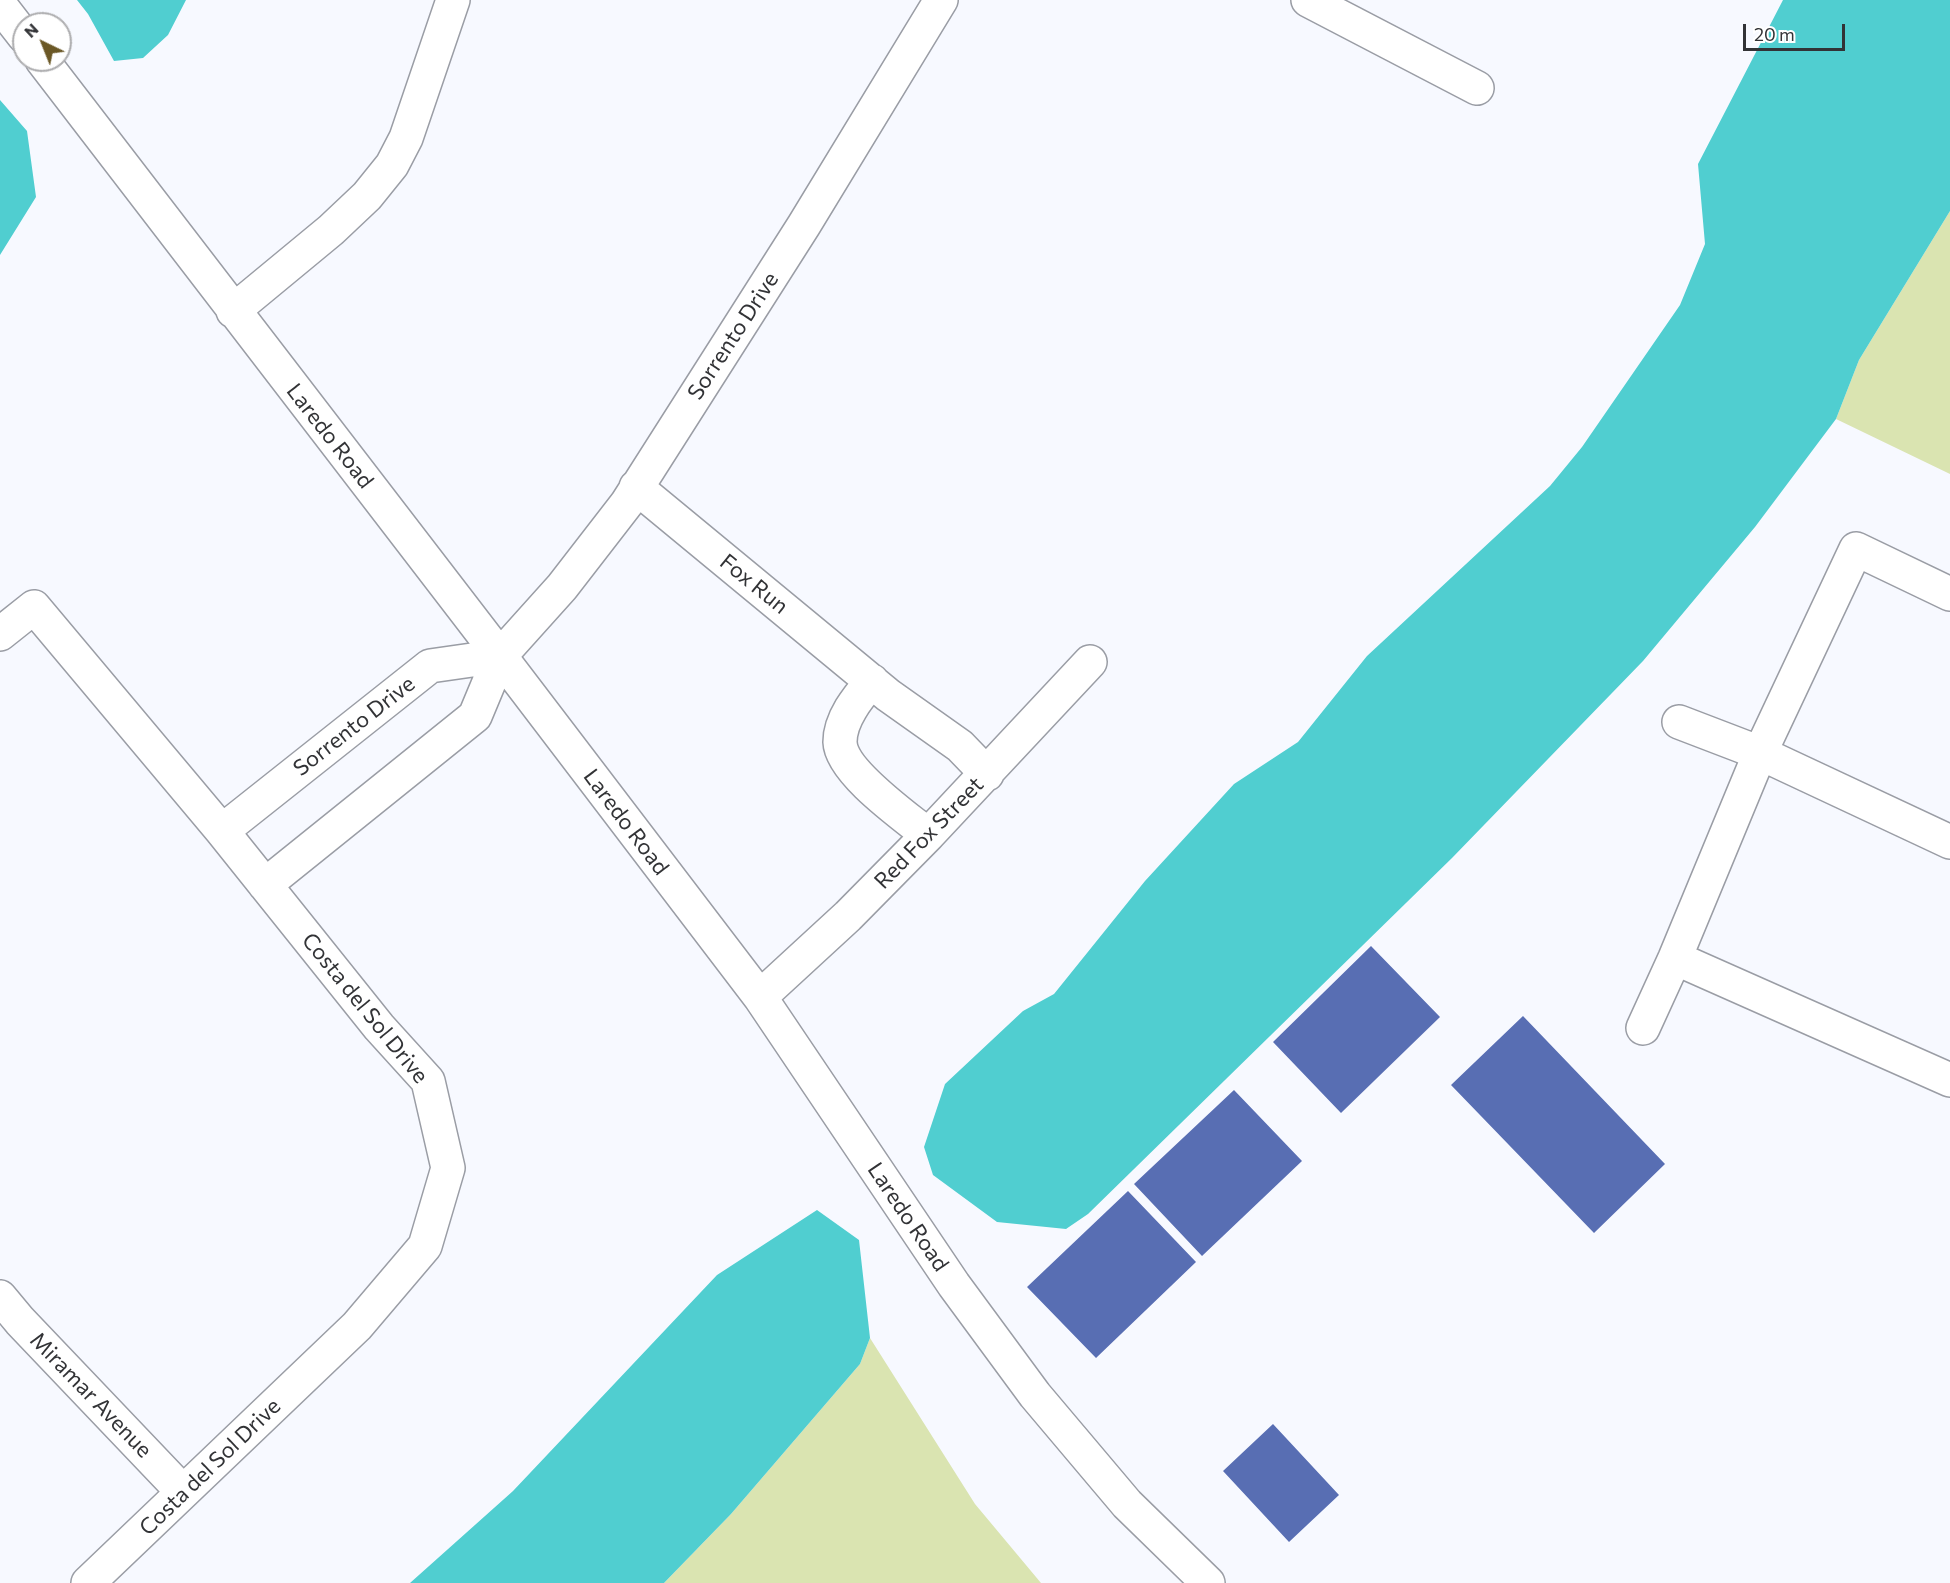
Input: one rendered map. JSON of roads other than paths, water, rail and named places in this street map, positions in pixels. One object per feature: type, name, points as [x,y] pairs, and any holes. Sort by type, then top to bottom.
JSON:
[{"type":"street","points":[[233,310],[331,230],[367,196],[392,165],[406,138],[453,0]]},
{"type":"street","name":"Sorrento Drive","points":[[265,885],[475,716],[500,656],[562,587],[627,503],[804,225],[941,0]]},
{"type":"street","points":[[1308,0],[1477,88]]},
{"type":"street","points":[[0,5],[12,20]]},
{"type":"street","name":"Laredo Road","points":[[51,72],[760,997],[954,1285],[1035,1395],[1127,1504],[1208,1583]]},
{"type":"street","name":"Fox Run","points":[[636,487],[872,681],[960,747],[987,774]]},
{"type":"street","points":[[1643,1028],[1675,958],[1760,753],[1856,549],[1950,594]]},
{"type":"street","name":"Costa del Sol Drive","points":[[0,634],[34,607],[222,831],[379,1027],[428,1081],[448,1168],[425,1246],[357,1326],[88,1583]]},
{"type":"street","name":"Sorrento Drive","points":[[222,831],[430,666],[500,656]]},
{"type":"street","name":"Red Fox Street","points":[[760,997],[848,916],[928,836],[1090,662]]},
{"type":"street","points":[[872,681],[850,709],[843,726],[840,743],[846,762],[876,793],[928,836]]},
{"type":"street","points":[[1679,722],[1760,753],[1950,842]]},
{"type":"street","points":[[1675,958],[1950,1080]]},
{"type":"street","name":"Miramar Avenue","points":[[0,1297],[20,1321],[183,1492]]},
{"type":"water","points":[[77,0],[186,0],[168,35],[143,58],[114,61],[88,14]]},
{"type":"water","points":[[1783,0],[1950,0],[1950,211],[1859,360],[1836,419],[1755,527],[1643,661],[1452,858],[1088,1214],[1066,1229],[997,1222],[933,1175],[924,1147],[945,1084],[1023,1011],[1054,994],[1145,881],[1234,784],[1298,742],[1367,656],[1550,486],[1582,447],[1680,305],[1705,244],[1698,164]]},
{"type":"water","points":[[0,100],[27,131],[36,197],[0,255]]},
{"type":"water","points":[[817,1210],[859,1240],[870,1338],[860,1364],[731,1514],[664,1583],[410,1583],[513,1491],[717,1275]]}]
